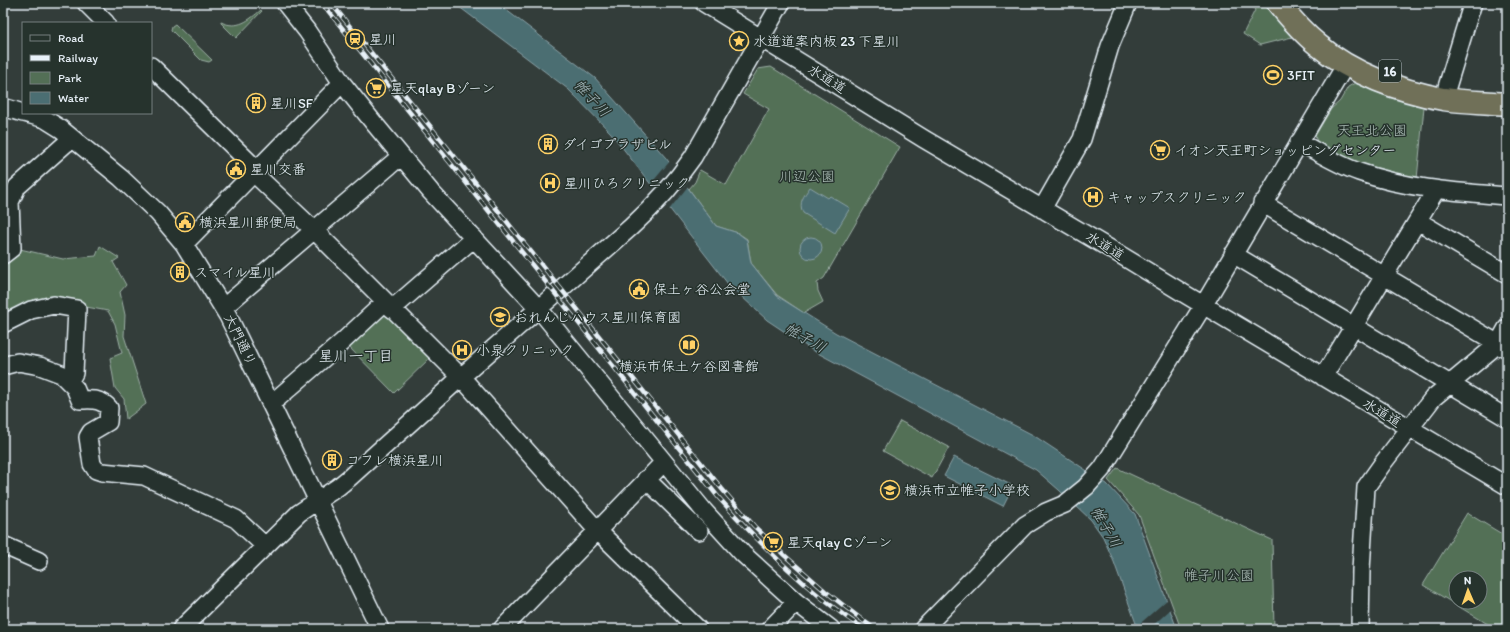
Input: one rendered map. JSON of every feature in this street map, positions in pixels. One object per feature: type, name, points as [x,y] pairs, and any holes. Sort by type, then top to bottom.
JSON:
[{"type":"highway","name":"16","points":[[1278,3],[1319,46],[1346,64],[1372,77],[1418,94],[1445,99],[1507,104]]},
{"type":"highway","name":"16","points":[[1294,3],[1319,30],[1352,52],[1374,64],[1424,83],[1447,87],[1507,92]]},
{"type":"street","points":[[86,3],[105,22]]},
{"type":"street","points":[[285,3],[307,31],[342,84],[401,156],[431,192],[539,309],[704,511],[743,554],[796,602],[831,629]]},
{"type":"street","name":"水道道","points":[[704,3],[924,139],[1507,486]]},
{"type":"street","points":[[181,629],[299,513],[338,488],[461,376],[539,309],[654,206],[685,169],[781,3]]},
{"type":"street","points":[[1042,209],[1082,139],[1110,46],[1128,3]]},
{"type":"street","points":[[1447,87],[1473,3]]},
{"type":"street","points":[[923,629],[1025,525],[1046,512],[1065,504],[1086,487],[1102,469],[1203,306],[1262,203],[1346,64]]},
{"type":"street","points":[[152,67],[256,170],[260,179],[315,231],[461,376],[597,530],[698,629]]},
{"type":"street","points":[[184,244],[342,84]]},
{"type":"street","name":"大門通り","points":[[3,107],[22,112]]},
{"type":"street","name":"大門通り","points":[[28,114],[45,119],[72,138],[121,178],[149,203],[184,244],[224,307],[380,629]]},
{"type":"street","points":[[3,255],[12,248],[10,185],[72,138]]},
{"type":"street","points":[[1299,142],[1359,172],[1404,185],[1436,190],[1507,196]]},
{"type":"street","points":[[224,307],[315,231],[401,156]]},
{"type":"street","points":[[1323,377],[1436,190]]},
{"type":"street","points":[[1262,203],[1502,347]]},
{"type":"street","points":[[1418,221],[1507,274]]},
{"type":"street","points":[[271,403],[341,343],[474,238]]},
{"type":"street","points":[[1233,254],[1507,418]]},
{"type":"street","points":[[3,324],[31,310],[54,305],[77,309],[74,373],[69,382]]},
{"type":"street","points":[[1360,629],[1361,570],[1366,487],[1433,398],[1502,347],[1507,328]]},
{"type":"street","points":[[3,366],[18,362],[40,366],[61,374],[75,388],[80,400],[97,400],[105,403],[109,408],[108,422],[91,432],[88,437],[92,464],[96,470],[102,472],[144,476],[236,519],[265,546]]},
{"type":"street","points":[[502,629],[664,462]]},
{"type":"street","points":[[646,479],[699,531]]},
{"type":"street","points":[[3,545],[39,560]]},
{"type":"street","points":[[770,629],[796,602]]},
{"type":"green space","points":[[1250,3],[1264,3],[1292,37],[1260,45],[1243,34],[1255,10]]},
{"type":"green space","points":[[261,10],[262,11],[236,38],[221,23],[233,25],[243,23]]},
{"type":"green space","points":[[175,24],[212,60],[209,62],[201,60],[171,30],[172,26]]},
{"type":"green space","name":"川辺公園","points":[[771,67],[900,147],[824,278],[817,283],[818,291],[823,302],[804,313],[777,295],[751,263],[747,239],[738,233],[716,226],[689,189],[695,182],[700,170],[726,185],[769,109],[743,94],[758,69]]},
{"type":"green space","name":"天王北公園","points":[[1355,83],[1388,97],[1424,107],[1417,179],[1403,177],[1356,163],[1317,142],[1315,136],[1331,109],[1340,101],[1348,87]]},
{"type":"green space","points":[[100,246],[119,258],[113,262],[126,285],[120,292],[125,315],[124,336],[146,404],[126,419],[124,399],[115,388],[110,358],[122,353],[115,324],[108,311],[54,301],[3,319],[3,263],[20,249],[63,259],[96,256]]},
{"type":"green space","points":[[384,306],[433,355],[394,393],[345,343]]},
{"type":"green space","points":[[900,421],[949,447],[932,478],[883,451]]},
{"type":"green space","name":"帷子川公園","points":[[1117,468],[1272,540],[1274,629],[1181,629],[1139,515],[1108,480]]},
{"type":"green space","points":[[1467,513],[1507,537],[1507,629],[1496,629],[1464,610],[1488,610],[1488,570],[1448,570],[1448,600],[1423,585]]},
{"type":"water","name":"帷子川","points":[[454,3],[497,3],[595,78],[666,158],[716,226],[738,233],[747,240],[751,263],[777,296],[836,333],[1033,435],[1107,484],[1135,514],[1177,629],[1138,629],[1114,562],[1103,537],[1091,520],[1036,470],[812,350],[767,320],[728,284],[611,133],[568,89]]},
{"type":"water","points":[[810,187],[828,198],[830,196],[850,208],[835,233],[803,213],[801,202]]},
{"type":"water","points":[[811,237],[819,240],[822,248],[819,256],[811,259],[803,256],[800,248],[803,240]]},
{"type":"water","points":[[954,457],[1013,486],[1003,506],[944,476]]},
{"type":"pier","points":[[671,160],[689,185],[668,211],[649,186]]},
{"type":"pier","points":[[1168,599],[1171,609],[1149,629],[1135,628]]},
{"type":"railway","points":[[322,3],[719,498],[752,534],[787,568],[824,600],[864,629]]},
{"type":"railway","points":[[331,3],[722,489],[754,526],[825,591],[875,629]]},
{"type":"place","name":"星川","points":[[355,39]]},
{"type":"place","name":"水道道案内板 23 下星川","points":[[739,41]]},
{"type":"place","name":"3FIT","points":[[1273,75]]},
{"type":"place","name":"星天qlay Bゾーン","points":[[376,88]]},
{"type":"place","name":"星川SF","points":[[256,103]]},
{"type":"place","name":"ダイゴプラザビル","points":[[548,144]]},
{"type":"place","name":"イオン天王町ショッピングセンター","points":[[1160,150]]},
{"type":"place","name":"星川交番","points":[[236,169]]},
{"type":"place","name":"星川ひろクリニック","points":[[550,183]]},
{"type":"place","name":"キャップスクリニック","points":[[1093,197]]},
{"type":"place","name":"横浜星川郵便局","points":[[185,222]]},
{"type":"place","name":"スマイル星川","points":[[180,272]]},
{"type":"place","name":"保土ヶ谷公会堂","points":[[639,289]]},
{"type":"place","name":"おれんじハウス星川保育園","points":[[500,317]]},
{"type":"place","name":"横浜市保土ケ谷図書館","points":[[689,345]]},
{"type":"place","name":"小泉クリニック","points":[[462,350]]},
{"type":"place","name":"コフレ横浜星川","points":[[332,460]]},
{"type":"place","name":"横浜市立帷子小学校","points":[[890,490]]},
{"type":"place","name":"星天qlay Cゾーン","points":[[773,542]]},
{"type":"district","name":"星川一丁目","points":[[356,356]]}]
